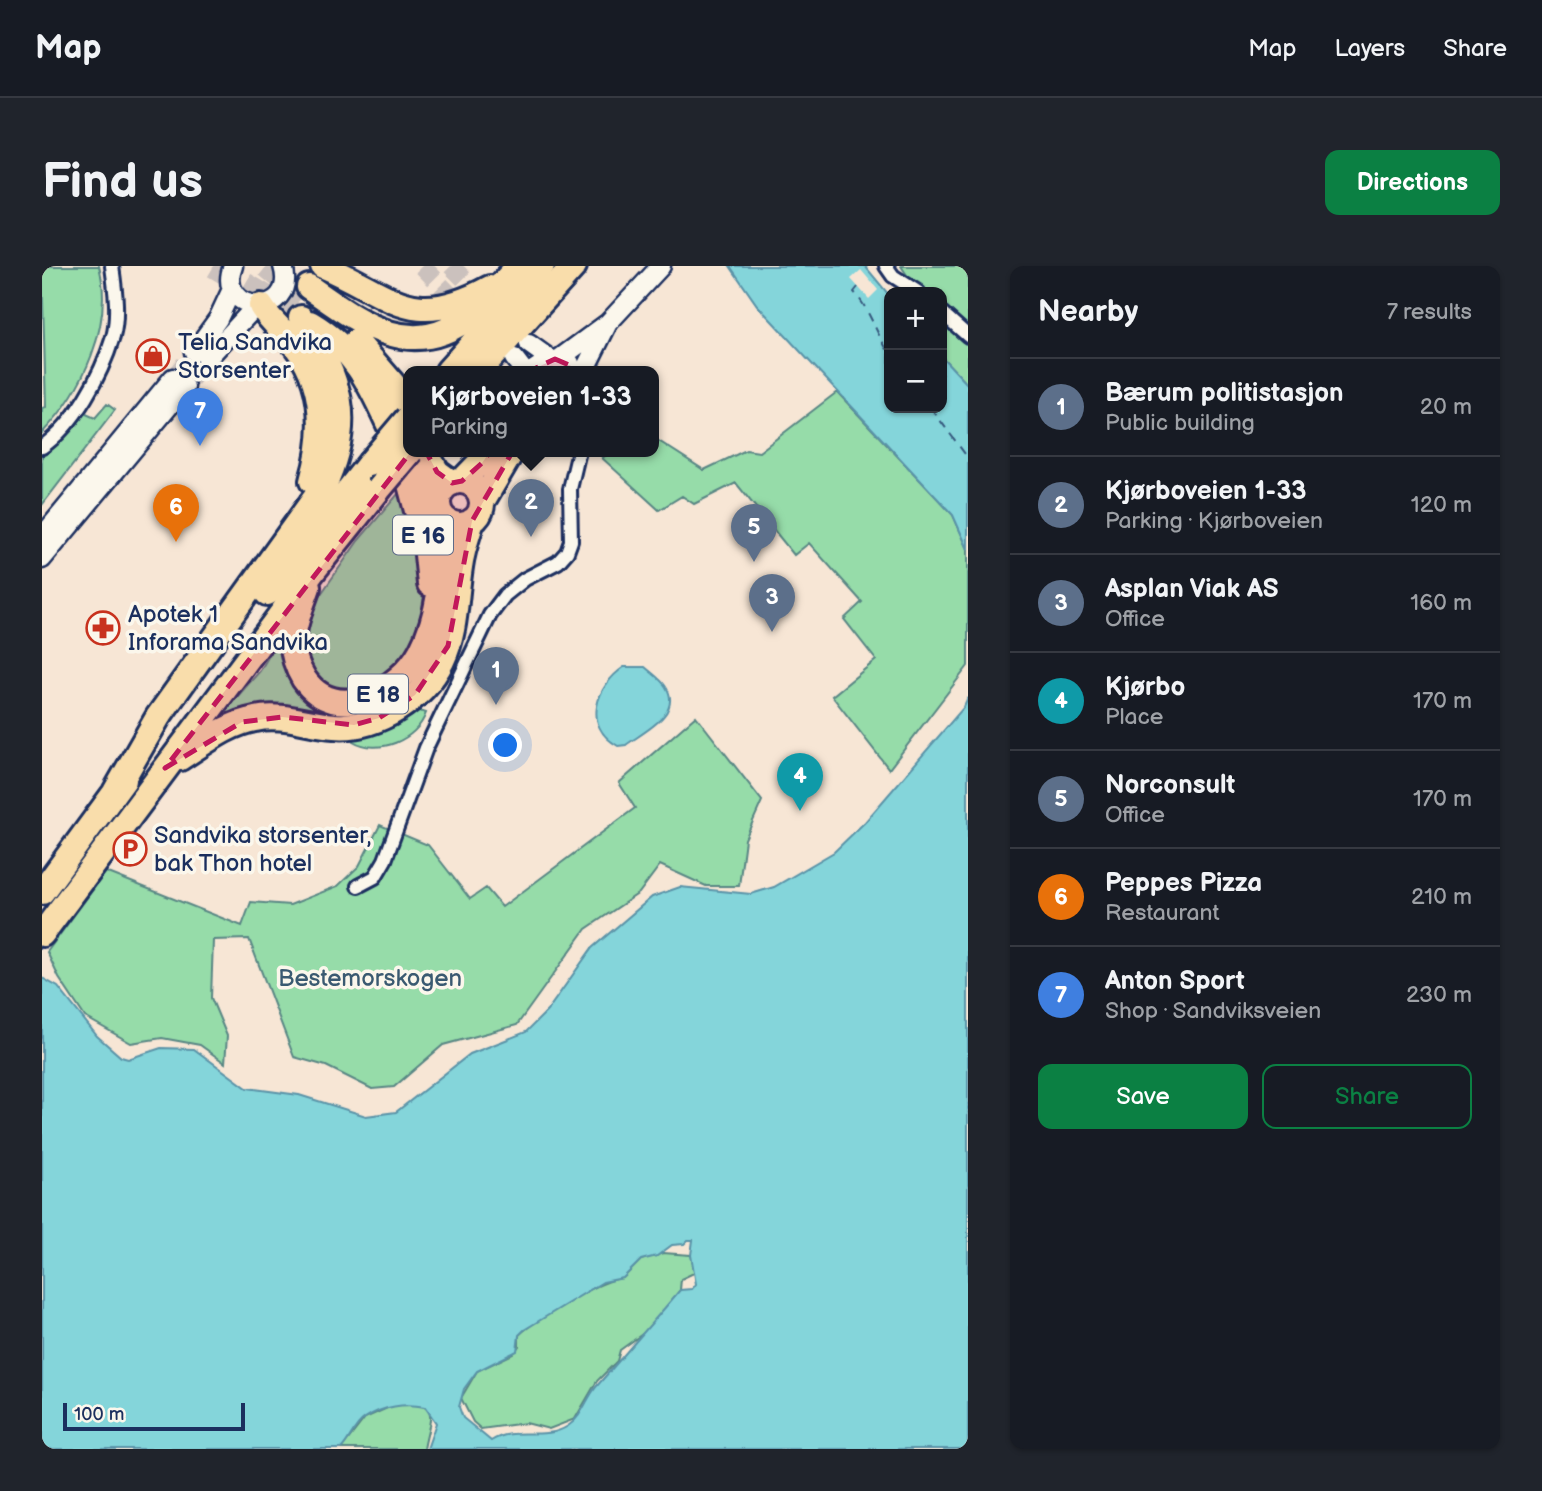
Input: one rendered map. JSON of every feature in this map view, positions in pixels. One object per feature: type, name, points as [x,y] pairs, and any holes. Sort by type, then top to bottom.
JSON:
[{"type":"highway","points":[[323,266],[386,299],[414,309],[456,304],[511,274]]},
{"type":"highway","points":[[452,366],[542,266]]},
{"type":"highway","points":[[483,366],[574,266]]},
{"type":"highway","points":[[301,303],[376,331],[420,336],[449,329],[470,317],[511,274]]},
{"type":"highway","name":"E 18","points":[[42,892],[115,792],[150,757],[186,677],[323,487],[331,471],[341,422],[333,374],[301,303]]},
{"type":"highway","points":[[301,303],[366,350],[393,384],[403,405]]},
{"type":"highway","name":"E 16","points":[[301,303],[353,359],[403,436]]},
{"type":"highway","name":"E 18","points":[[258,306],[299,350],[313,377],[320,404],[319,456],[297,521]]},
{"type":"highway","name":"E 18","points":[[42,934],[150,757],[403,422]]},
{"type":"highway","name":"E 18","points":[[198,737],[314,570],[408,457]]},
{"type":"highway","name":"E 16","points":[[414,457],[426,545],[432,618]]},
{"type":"highway","name":"E 16","points":[[419,457],[437,472],[459,525],[477,512],[476,488],[449,497]]},
{"type":"highway","points":[[449,497],[486,457]]},
{"type":"highway","name":"E 18","points":[[150,757],[233,725],[268,717],[332,726],[366,723],[390,712],[415,695],[436,671],[448,646],[460,565],[477,512],[509,457]]},
{"type":"highway","name":"E 18","points":[[314,570],[294,632],[294,654],[308,685],[341,701],[361,700],[389,688],[415,661],[427,639],[438,600],[449,497]]},
{"type":"main road","points":[[233,266],[230,276],[232,289],[242,301],[258,306]]},
{"type":"main road","points":[[232,289],[200,356],[258,306],[276,298],[282,292],[285,274],[283,266]]},
{"type":"main road","points":[[542,366],[608,323],[661,266]]},
{"type":"main road","points":[[586,366],[608,323]]},
{"type":"main road","points":[[529,344],[568,366]]},
{"type":"main road","points":[[42,537],[179,383],[42,559]]},
{"type":"street","points":[[42,447],[75,414],[113,336],[116,306],[112,266]]},
{"type":"street","points":[[886,266],[893,276],[910,287]]},
{"type":"street","points":[[947,317],[968,336]]},
{"type":"street","points":[[358,886],[375,877],[385,860],[426,748],[490,615],[505,595],[525,579],[558,562],[567,552],[570,541],[570,489],[578,457]]},
{"type":"highlighted area","points":[[555,359],[576,368],[582,386],[575,405],[524,432],[472,521],[448,646],[415,695],[379,718],[354,725],[282,717],[242,722],[165,768],[420,440],[437,472],[452,483],[462,481],[482,463],[529,397],[534,369]]},
{"type":"green space","points":[[42,266],[99,266],[103,288],[102,311],[92,356],[70,397],[42,433],[42,408],[46,407]]},
{"type":"green space","points":[[901,266],[968,266],[968,385],[947,362],[947,287],[900,287],[909,278]]},
{"type":"green space","points":[[837,392],[953,515],[968,549],[968,666],[889,769],[832,696],[876,660],[844,619],[862,602],[809,543],[794,555],[736,483],[694,504],[682,496],[659,510],[602,458],[659,457],[659,441],[704,470],[746,450],[759,452]]},
{"type":"green space","points":[[107,404],[115,410],[42,505],[42,456],[84,413],[95,418]]},
{"type":"green space","points":[[404,487],[425,585],[420,625],[397,668],[362,691],[329,689],[303,661],[307,614],[358,541]]},
{"type":"green space","points":[[282,633],[285,649],[358,713],[368,717],[215,722],[260,671]]},
{"type":"green space","points":[[412,709],[426,713],[421,723],[406,738],[396,743],[374,747],[353,741],[352,734]]},
{"type":"green space","name":"Bestemorskogen","points":[[696,716],[762,801],[745,839],[739,886],[706,886],[660,865],[639,893],[586,929],[517,1025],[443,1045],[394,1087],[372,1089],[326,1066],[294,1057],[249,939],[213,940],[211,998],[227,1036],[225,1063],[200,1045],[162,1038],[131,1043],[85,1017],[59,978],[47,952],[106,872],[242,926],[251,902],[290,905],[338,886],[359,866],[380,825],[428,845],[470,899],[486,888],[502,907],[635,808],[619,783]]},
{"type":"green space","points":[[663,1253],[691,1255],[696,1272],[681,1279],[680,1290],[660,1315],[645,1332],[620,1350],[617,1361],[597,1381],[575,1419],[549,1429],[526,1423],[481,1429],[473,1422],[461,1398],[477,1371],[513,1354],[519,1346],[519,1335],[554,1310],[600,1285],[623,1278],[641,1260]]},
{"type":"green space","points":[[410,1404],[427,1408],[430,1419],[424,1449],[341,1449],[365,1418],[394,1405]]},
{"type":"water","points":[[730,266],[865,266],[884,289],[884,413],[947,413],[947,362],[968,385],[968,549],[953,515],[757,305]]},
{"type":"water","points":[[624,667],[645,667],[662,682],[670,697],[669,706],[659,721],[626,745],[618,746],[607,738],[600,728],[597,706],[606,685]]},
{"type":"water","points":[[968,698],[968,1449],[427,1449],[436,1423],[425,1407],[410,1405],[387,1408],[365,1418],[341,1449],[42,1449],[42,978],[58,987],[97,1036],[121,1057],[128,1059],[161,1048],[194,1049],[247,1088],[299,1095],[366,1116],[396,1112],[470,1054],[526,1032],[547,1011],[592,948],[652,897],[680,887],[751,894],[774,887],[834,852],[865,822],[964,707]],"holes":[[[693,1240],[691,1255],[696,1284],[692,1289],[680,1290],[596,1387],[577,1418],[568,1426],[549,1433],[510,1434],[491,1441],[463,1418],[459,1407],[464,1389],[477,1371],[517,1351],[519,1335],[524,1330],[603,1282],[623,1278],[641,1260],[657,1256],[672,1245]]]},
{"type":"pier","points":[[861,270],[878,290],[869,299],[851,279]]},
{"type":"ferry route","points":[[858,287],[854,292],[888,350]]},
{"type":"ferry route","points":[[935,413],[968,458]]},
{"type":"tunnel","points":[[214,266],[292,312]]},
{"type":"tunnel","points":[[267,266],[303,296]]},
{"type":"tunnel","points":[[422,266],[464,309]]},
{"type":"tunnel","points":[[451,266],[484,299]]},
{"type":"tunnel","points":[[173,378],[194,352]]},
{"type":"tunnel","points":[[185,387],[206,360]]},
{"type":"place","name":"Telia Sandvika Storsenter","points":[[153,356]]},
{"type":"place","name":"Anton Sport","points":[[200,446]]},
{"type":"place","name":"Kjørboveien 1-33","points":[[531,537]]},
{"type":"place","name":"Peppes Pizza","points":[[176,542]]},
{"type":"place","name":"Norconsult","points":[[754,562]]},
{"type":"place","name":"Apotek 1 Inforama Sandvika","points":[[103,628]]},
{"type":"place","name":"Asplan Viak AS","points":[[772,632]]},
{"type":"place","name":"Bærum politistasjon","points":[[496,705]]},
{"type":"place","name":"Kjørbo","points":[[800,811]]},
{"type":"place","name":"Sandvika storsenter, bak Thon hotel","points":[[130,849]]}]
